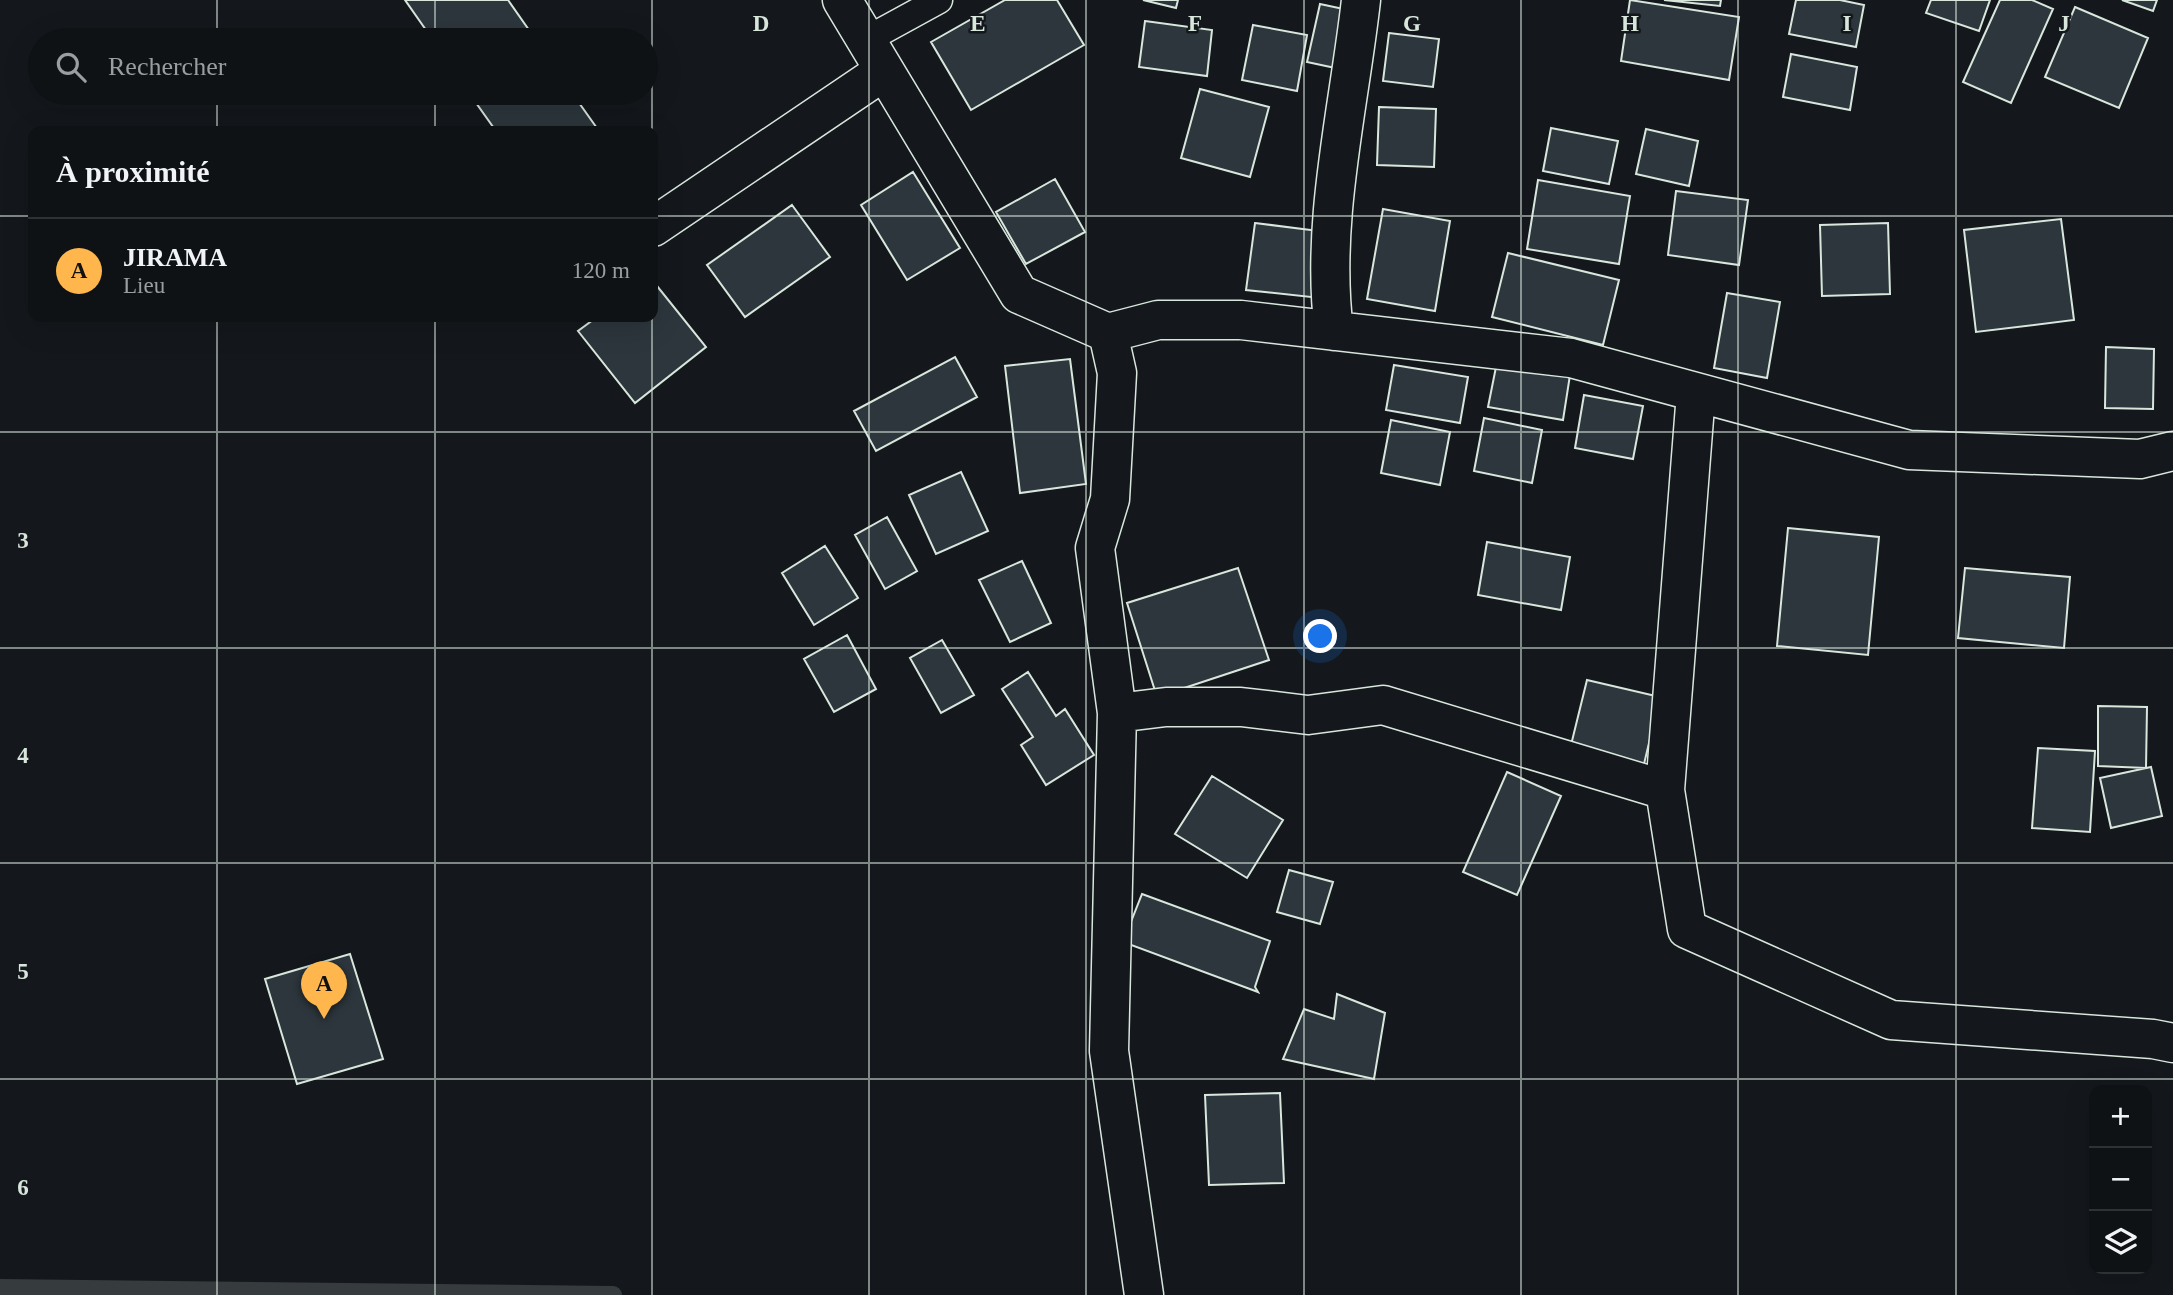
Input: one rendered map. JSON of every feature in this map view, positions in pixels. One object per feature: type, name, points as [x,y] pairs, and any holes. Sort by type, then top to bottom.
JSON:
[{"type":"street","points":[[842,0],[1019,295],[1108,333],[1158,320],[1227,320],[1572,358],[1909,450],[2140,459],[2173,450]]},
{"type":"street","points":[[1334,331],[1329,296],[1335,201],[1362,0]]},
{"type":"street","points":[[658,223],[875,56]]},
{"type":"street","points":[[1108,333],[1117,373],[1110,499],[1095,548],[1117,713],[1109,1051],[1143,1295]]},
{"type":"street","points":[[1696,393],[1665,790],[1687,929],[1891,1020],[2153,1039],[2173,1043]]},
{"type":"street","points":[[1117,713],[1166,707],[1241,707],[1308,715],[1382,705],[1665,790]]},
{"type":"lane","points":[[875,56],[939,0]]},
{"type":"building","points":[[405,0],[508,0],[528,28],[425,28]]},
{"type":"building","points":[[1005,0],[1057,0],[1084,45],[971,110],[931,42]]},
{"type":"building","points":[[1143,0],[1178,0],[1176,8]]},
{"type":"building","points":[[1630,0],[1739,17],[1729,80],[1621,61]]},
{"type":"building","points":[[1664,0],[1721,0],[1720,6]]},
{"type":"building","points":[[1796,0],[1840,0],[1864,5],[1856,47],[1789,34]]},
{"type":"building","points":[[1931,0],[1990,0],[1979,31],[1926,13]]},
{"type":"building","points":[[2000,0],[2032,0],[2053,9],[2011,103],[1963,82]]},
{"type":"building","points":[[2122,0],[2157,0],[2153,11]]},
{"type":"building","points":[[1320,4],[1353,11],[1340,69],[1307,62]]},
{"type":"building","points":[[2075,7],[2148,38],[2119,108],[2045,77]]},
{"type":"building","points":[[1145,21],[1212,30],[1207,76],[1139,67]]},
{"type":"building","points":[[1253,25],[1307,35],[1297,91],[1242,80]]},
{"type":"building","points":[[1389,33],[1439,39],[1433,87],[1383,81]]},
{"type":"building","points":[[1791,54],[1857,67],[1850,110],[1783,97]]},
{"type":"building","points":[[1200,89],[1269,107],[1250,177],[1181,158]]},
{"type":"building","points":[[478,105],[581,105],[595,126],[492,126]]},
{"type":"building","points":[[1379,107],[1436,109],[1434,167],[1377,165]]},
{"type":"building","points":[[1551,128],[1618,141],[1609,184],[1543,171]]},
{"type":"building","points":[[1646,129],[1698,141],[1689,186],[1636,174]]},
{"type":"building","points":[[913,172],[960,248],[907,280],[861,205]]},
{"type":"building","points":[[1055,179],[1085,232],[1026,264],[996,212]]},
{"type":"building","points":[[1538,180],[1630,196],[1619,264],[1527,249]]},
{"type":"building","points":[[1676,191],[1748,200],[1739,265],[1668,255]]},
{"type":"building","points":[[792,205],[830,257],[745,317],[707,265]]},
{"type":"building","points":[[1383,209],[1450,221],[1435,311],[1367,299]]},
{"type":"building","points":[[2061,219],[2074,320],[1976,332],[1964,230]]},
{"type":"building","points":[[1255,223],[1327,232],[1320,298],[1246,290]]},
{"type":"building","points":[[1888,223],[1890,294],[1822,296],[1820,225]]},
{"type":"building","points":[[1508,253],[1619,280],[1603,345],[1492,317]]},
{"type":"building","points":[[658,287],[706,347],[635,403],[578,331],[590,322],[658,322]]},
{"type":"building","points":[[1727,293],[1780,302],[1767,378],[1714,368]]},
{"type":"building","points":[[2106,347],[2154,349],[2153,409],[2105,408]]},
{"type":"building","points":[[955,357],[977,397],[876,451],[854,411]]},
{"type":"building","points":[[1070,359],[1086,484],[1020,493],[1005,366]]},
{"type":"building","points":[[1497,362],[1570,375],[1563,420],[1488,407]]},
{"type":"building","points":[[1394,365],[1468,377],[1460,423],[1386,410]]},
{"type":"building","points":[[1584,395],[1643,406],[1633,459],[1575,448]]},
{"type":"building","points":[[1484,418],[1542,430],[1532,483],[1474,471]]},
{"type":"building","points":[[1391,420],[1450,432],[1440,485],[1381,473]]},
{"type":"building","points":[[961,472],[988,531],[936,554],[909,495]]},
{"type":"building","points":[[887,517],[917,571],[885,589],[855,535]]},
{"type":"building","points":[[1788,528],[1879,537],[1868,655],[1777,646]]},
{"type":"building","points":[[1487,542],[1570,557],[1561,610],[1478,595]]},
{"type":"building","points":[[825,546],[858,598],[814,625],[782,573]]},
{"type":"building","points":[[1022,561],[1051,623],[1010,642],[979,580]]},
{"type":"building","points":[[1238,568],[1269,660],[1157,697],[1127,603]]},
{"type":"building","points":[[1965,568],[2070,577],[2064,648],[1958,638]]},
{"type":"building","points":[[847,635],[876,689],[834,712],[804,659]]},
{"type":"building","points":[[942,640],[974,695],[941,713],[910,658]]},
{"type":"building","points":[[1028,672],[1056,716],[1065,709],[1094,755],[1046,785],[1021,745],[1033,737],[1002,689]]},
{"type":"building","points":[[1587,680],[1660,697],[1644,764],[1571,745]]},
{"type":"building","points":[[2098,706],[2147,707],[2146,768],[2098,766]]},
{"type":"building","points":[[2038,748],[2095,751],[2090,832],[2032,828]]},
{"type":"building","points":[[2151,767],[2162,816],[2111,828],[2100,778]]},
{"type":"building","points":[[1507,772],[1561,796],[1517,895],[1463,872]]},
{"type":"building","points":[[1212,776],[1283,820],[1247,878],[1175,834]]},
{"type":"building","points":[[1289,870],[1333,882],[1320,924],[1277,912]]},
{"type":"building","points":[[1142,894],[1270,941],[1255,987],[1258,992],[1123,942]]},
{"type":"building","points":[[350,954],[383,1059],[297,1084],[265,979]]},
{"type":"building","points":[[1337,994],[1385,1013],[1374,1079],[1283,1059],[1304,1009],[1334,1019]]},
{"type":"building","points":[[1280,1093],[1284,1183],[1209,1185],[1205,1095]]},
{"type":"waterway","points":[[0,1288],[613,1295]]},
{"type":"place","name":"JIRAMA","points":[[324,1019]]}]
